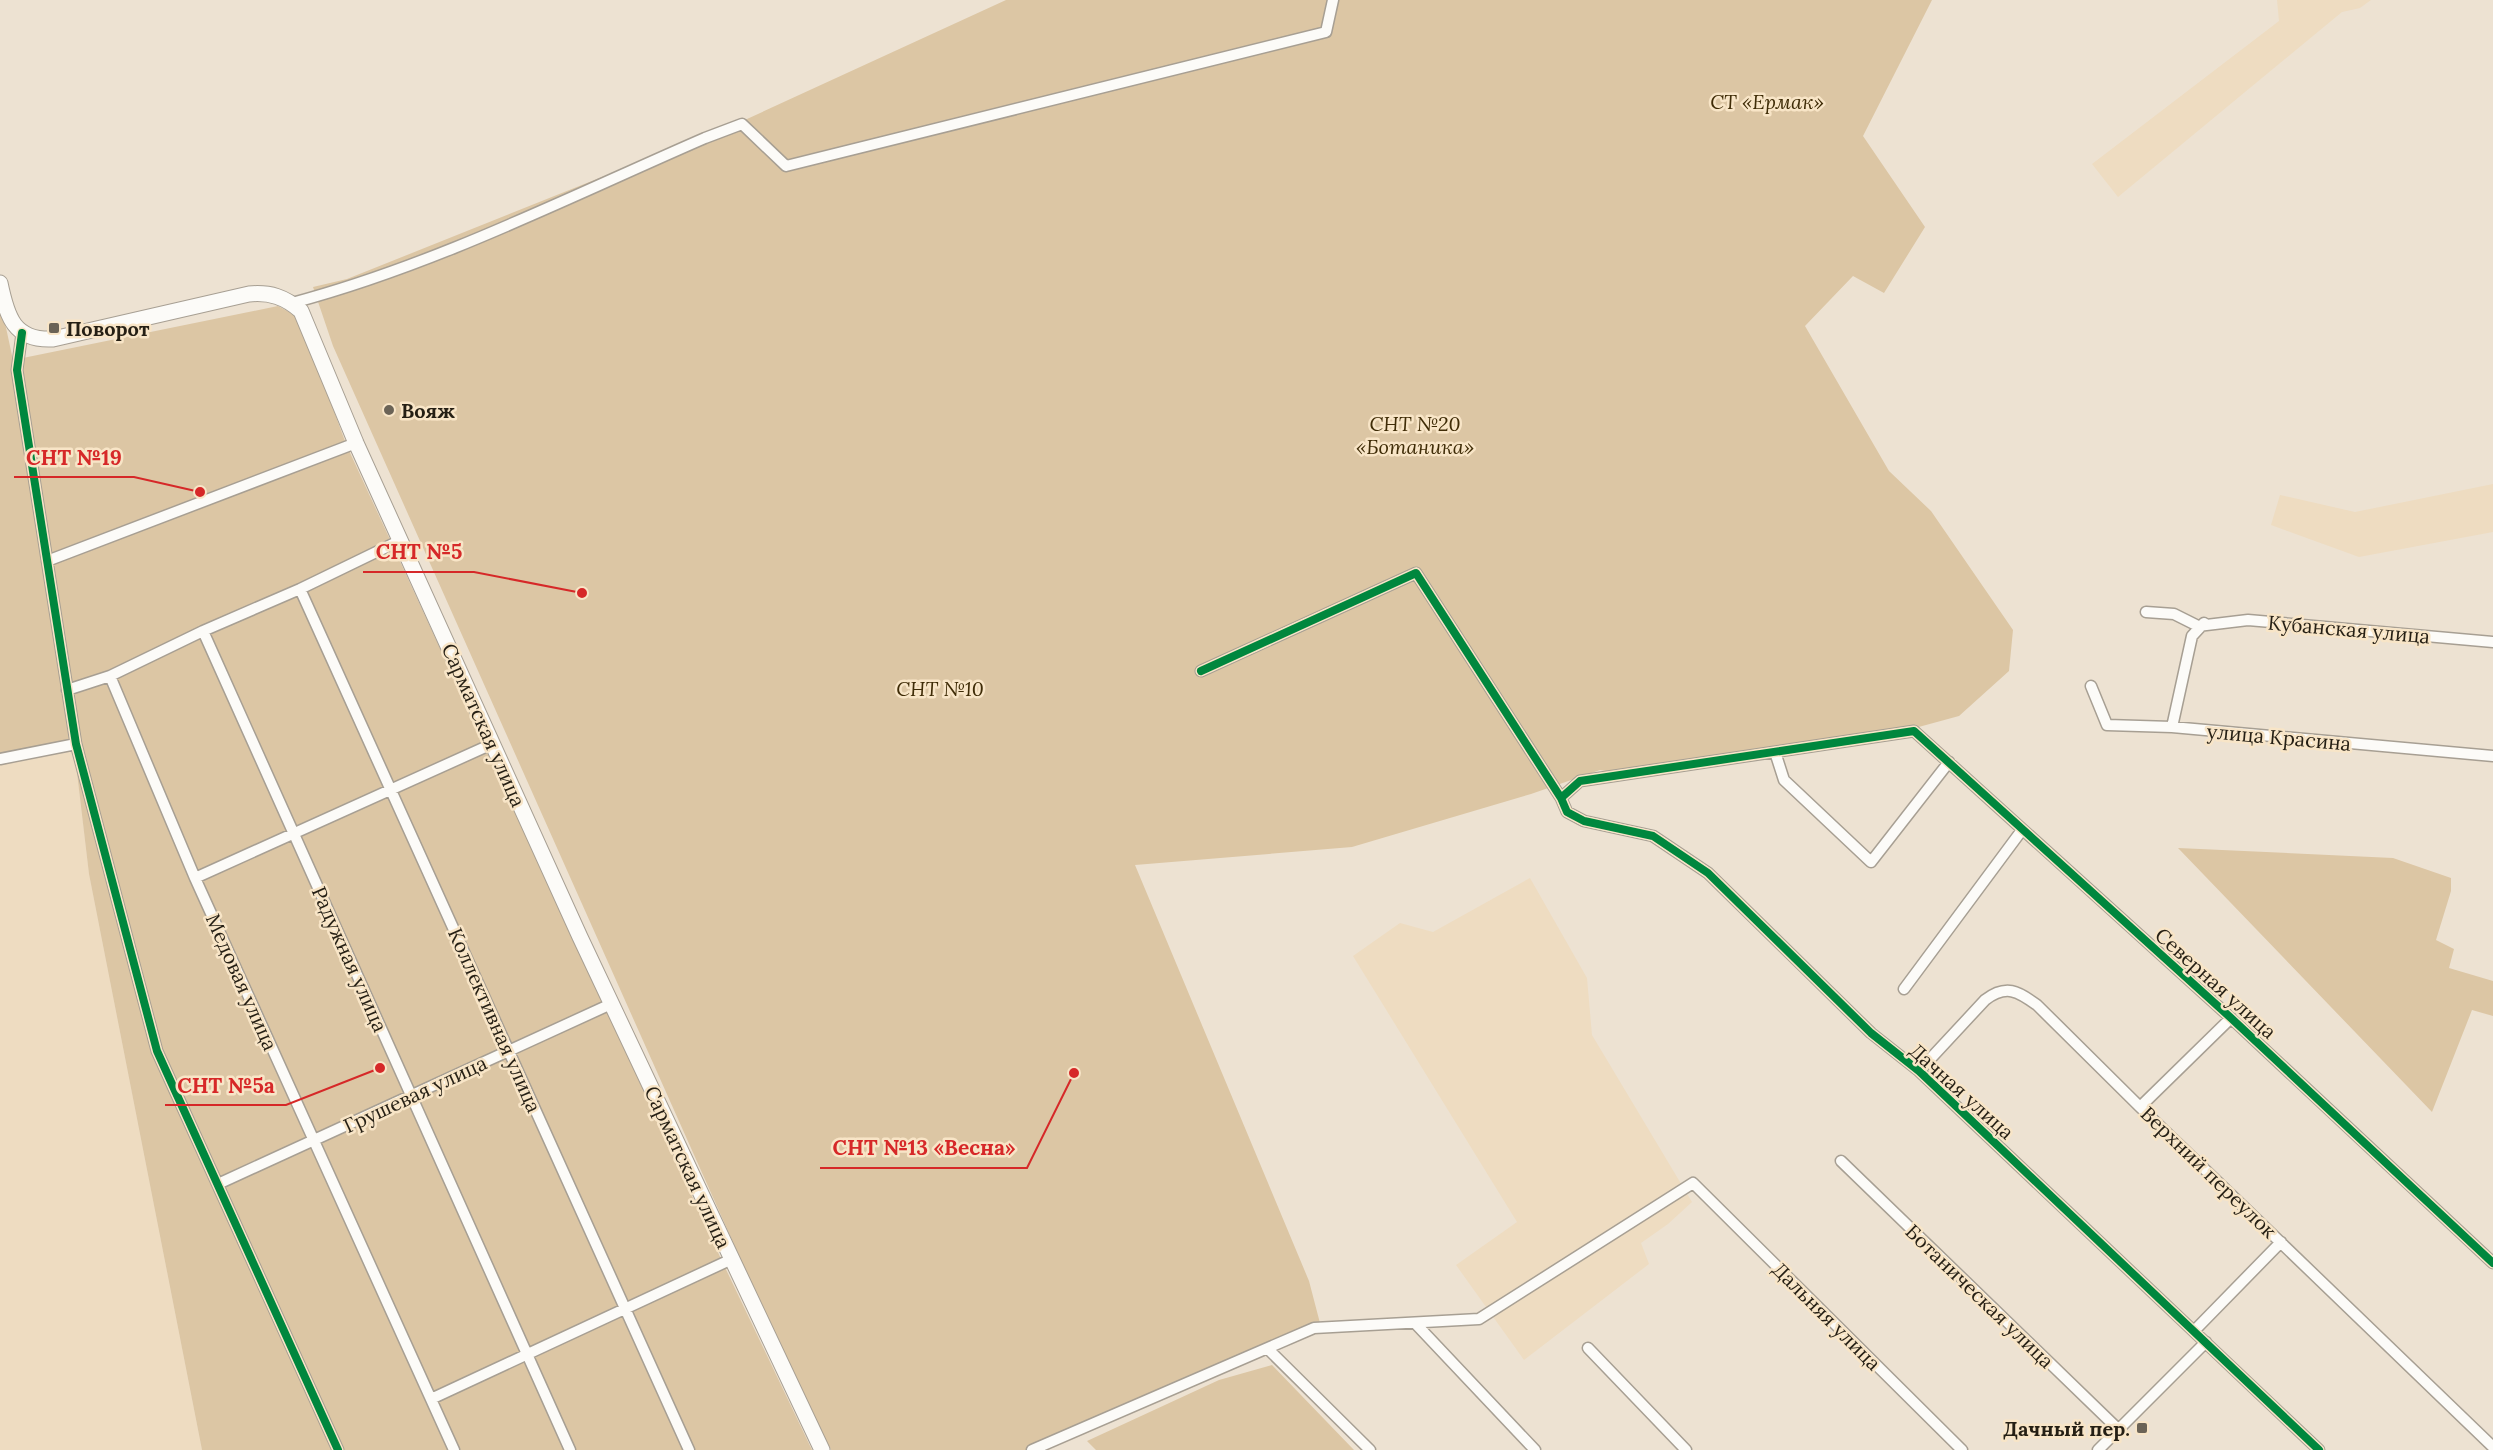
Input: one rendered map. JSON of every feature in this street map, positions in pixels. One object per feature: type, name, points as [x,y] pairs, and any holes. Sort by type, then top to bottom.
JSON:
[{"type":"main road","points":[[0,283],[8,315],[22,333],[41,339],[53,339],[249,294],[270,294],[292,303]]},
{"type":"main road","name":"Сарматская улица","points":[[292,303],[301,311],[306,321],[356,443],[492,744],[611,1004],[822,1450]]},
{"type":"street","points":[[292,303],[367,282],[428,258],[695,142],[742,124],[786,166],[1326,32],[1333,0]]},
{"type":"street","points":[[22,333],[17,370],[76,744],[157,1051],[339,1450]]},
{"type":"street","points":[[47,561],[356,443]]},
{"type":"street","points":[[67,690],[110,676],[203,631],[300,589],[400,540]]},
{"type":"street","name":"Дачная улица","points":[[1201,671],[1416,573],[1561,798],[1567,812],[1584,821],[1653,836],[1708,873],[1863,1026],[1919,1071],[2319,1450]]},
{"type":"street","name":"Коллективная улица","points":[[300,589],[689,1450]]},
{"type":"street","name":"Кубанская улица","points":[[2146,612],[2174,614],[2198,626],[2204,623],[2248,620],[2493,642]]},
{"type":"street","points":[[2172,727],[2192,636],[2204,623]]},
{"type":"street","name":"Радужная улица","points":[[203,631],[570,1450]]},
{"type":"street","name":"Медовая улица","points":[[110,676],[195,878],[454,1450]]},
{"type":"street","name":"улица Красина","points":[[2091,686],[2107,724],[2172,727],[2493,756]]},
{"type":"street","name":"Северная улица","points":[[1775,752],[1914,731],[2231,1018],[2493,1263]]},
{"type":"street","points":[[0,759],[76,744]]},
{"type":"street","points":[[195,878],[492,744]]},
{"type":"street","points":[[1561,798],[1580,781],[1775,752],[1784,780],[1871,862],[1949,762]]},
{"type":"street","points":[[1904,989],[2022,830]]},
{"type":"street","name":"Верхний переулок","points":[[1919,1071],[1985,1000],[1996,992],[2008,991],[2022,994],[2037,1005],[2493,1447]]},
{"type":"street","name":"Грушевая улица","points":[[218,1184],[611,1004]]},
{"type":"street","points":[[2140,1107],[2231,1018]]},
{"type":"street","name":"Ботаническая улица","points":[[1841,1161],[2119,1430]]},
{"type":"street","name":"Дальняя улица","points":[[1415,1323],[1479,1319],[1693,1183],[1962,1450]]},
{"type":"street","points":[[2194,1330],[2281,1242]]},
{"type":"street","points":[[431,1399],[732,1260]]},
{"type":"street","points":[[1032,1450],[1314,1329],[1415,1323],[1536,1450]]},
{"type":"street","points":[[2098,1450],[2206,1342]]},
{"type":"street","points":[[1588,1348],[1686,1450]]},
{"type":"street","points":[[1268,1350],[1370,1450]]},
{"type":"shaded area","points":[[2277,0],[2371,0],[2360,8],[2342,12],[2118,197],[2092,164],[2279,21]]},
{"type":"shaded area","points":[[2493,484],[2493,532],[2359,557],[2271,525],[2280,495],[2355,512]]},
{"type":"shaded area","points":[[73,739],[89,874],[202,1450],[0,1450],[0,753]]},
{"type":"shaded area","points":[[1530,878],[1587,978],[1592,1035],[1692,1202],[1668,1224],[1641,1243],[1649,1264],[1524,1360],[1456,1265],[1517,1222],[1353,956],[1400,923],[1433,932]]},
{"type":"green space","points":[[1006,0],[1932,0],[1863,136],[1925,227],[1884,293],[1853,276],[1805,326],[1889,471],[1931,511],[2013,630],[2009,671],[1959,716],[1904,731],[1640,776],[1600,770],[1531,794],[1352,847],[1135,865],[1309,1281],[1321,1327],[1026,1450],[831,1450],[782,1352],[333,346],[313,287],[347,279],[747,119]]},
{"type":"green space","points":[[0,300],[13,360],[278,306],[300,318],[346,444],[722,1261],[812,1450],[202,1450],[89,874],[73,739],[0,753]]},
{"type":"green space","points":[[2178,848],[2393,858],[2451,878],[2451,891],[2436,940],[2454,949],[2449,968],[2493,981],[2493,1016],[2472,1010],[2432,1112]]},
{"type":"green space","points":[[1272,1365],[1354,1450],[1096,1450],[1087,1441],[1219,1380]]},
{"type":"cycle path","points":[[22,333],[17,370],[76,744],[157,1051],[338,1450]]},
{"type":"cycle path","points":[[1201,671],[1416,573],[1561,798],[1567,812],[1584,821],[1653,836],[1708,873],[1871,1033],[1919,1071],[2319,1450]]},
{"type":"cycle path","points":[[1561,798],[1580,781],[1914,731],[2231,1018],[2493,1263]]},
{"type":"place","name":"Поворот","points":[[54,328]]},
{"type":"place","name":"Вояж","points":[[389,410]]},
{"type":"place","name":"СНТ №19","points":[[200,492]]},
{"type":"place","name":"СНТ №5","points":[[582,593]]},
{"type":"place","name":"СНТ №5а","points":[[380,1068]]},
{"type":"place","name":"СНТ №13 «Весна»","points":[[1074,1073]]},
{"type":"place","name":"Дачный пер.","points":[[2142,1428]]},
{"type":"park label","name":"СТ «Ермак»","points":[[1767,101]]},
{"type":"park label","name":"СНТ №20 «Ботаника»","points":[[1415,434]]},
{"type":"park label","name":"СНТ №10","points":[[940,688]]}]
